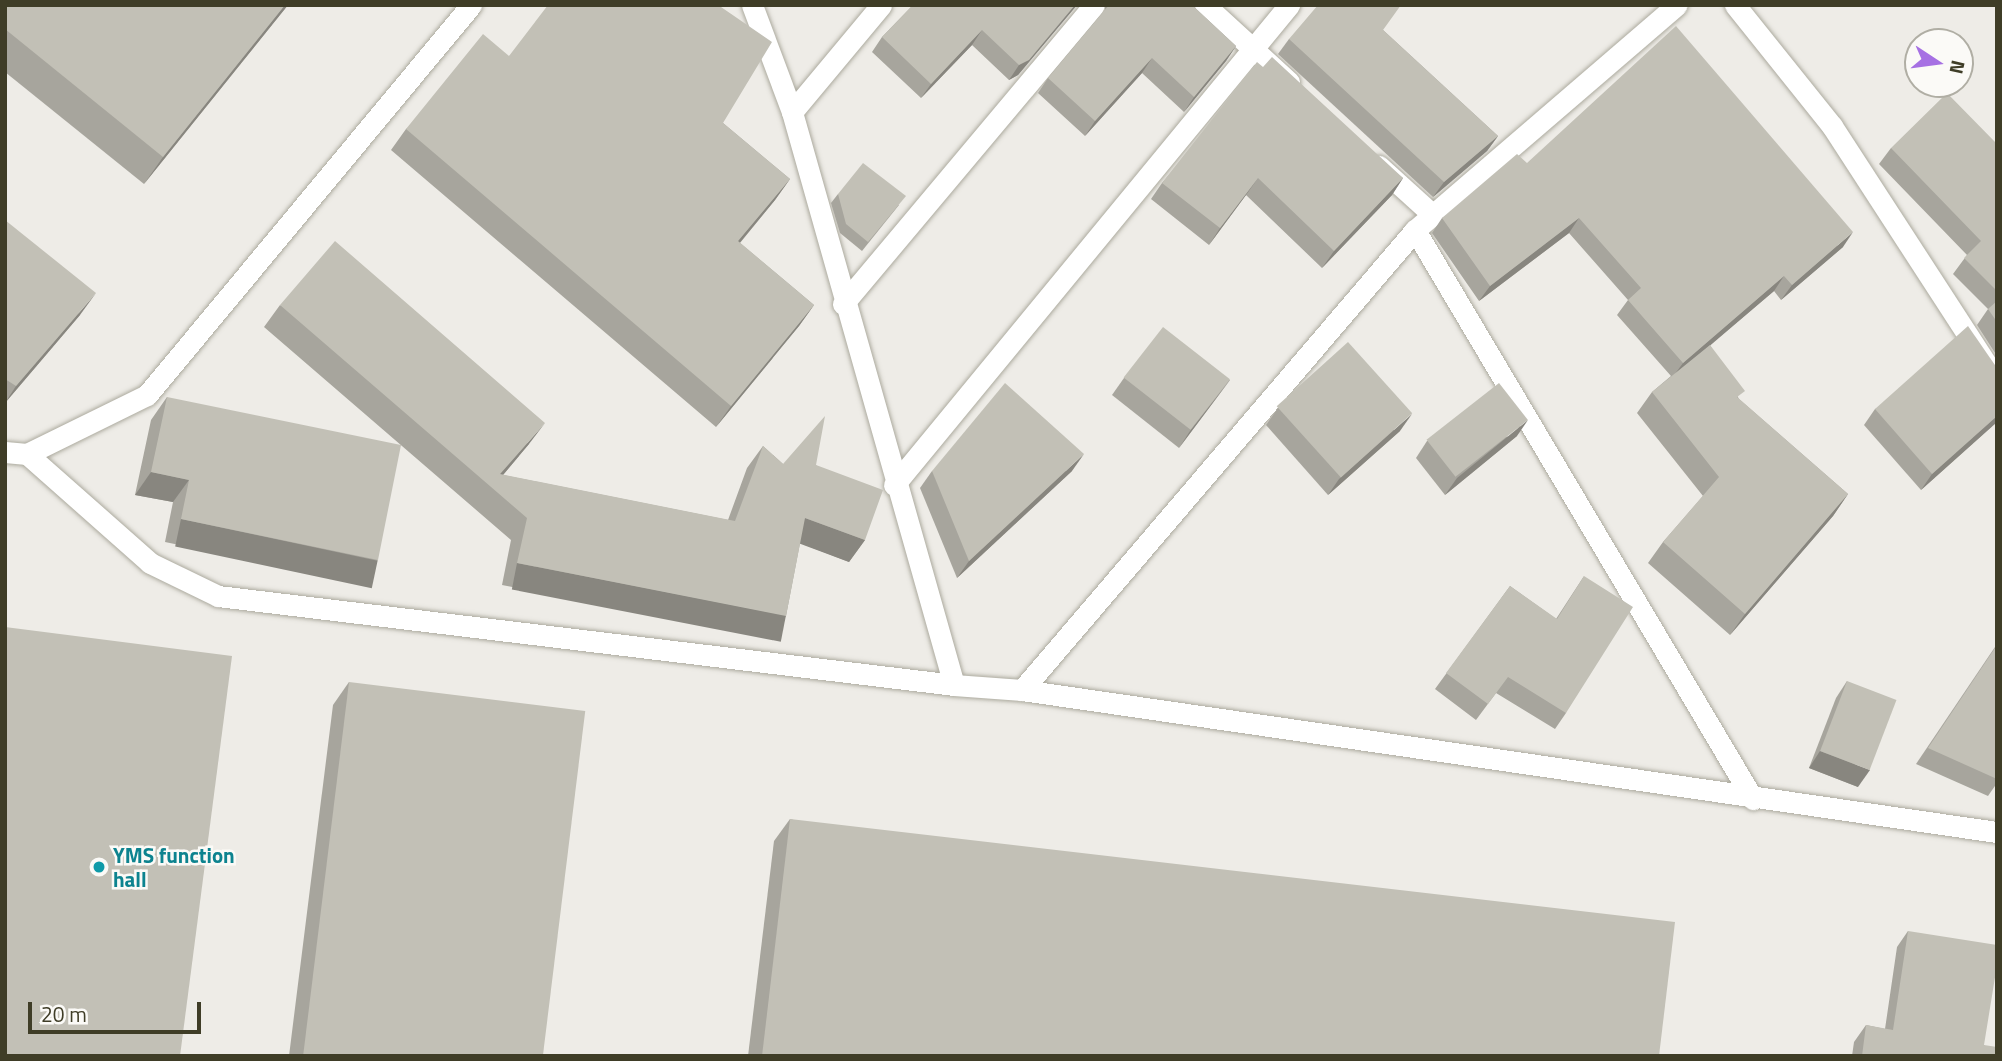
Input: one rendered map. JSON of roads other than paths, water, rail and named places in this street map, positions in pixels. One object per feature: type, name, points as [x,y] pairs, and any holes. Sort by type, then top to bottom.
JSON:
[{"type":"street","points":[[5,452],[27,454],[147,395],[471,5]]},
{"type":"street","points":[[752,5],[792,112],[894,485],[925,576],[954,685]]},
{"type":"street","points":[[792,112],[881,5]]},
{"type":"street","points":[[843,304],[1094,5]]},
{"type":"street","points":[[1205,5],[1303,96]]},
{"type":"street","points":[[894,485],[1289,5]]},
{"type":"street","points":[[1022,690],[1415,230],[1677,5]]},
{"type":"street","points":[[1735,5],[1832,126],[1997,380]]},
{"type":"street","points":[[1362,150],[1432,214]]},
{"type":"street","points":[[1415,230],[1753,799]]},
{"type":"street","points":[[27,454],[150,563],[218,596],[954,685],[1022,690],[1753,799],[1997,832]]},
{"type":"place","name":"YMS function hall","points":[[99,867]]}]
